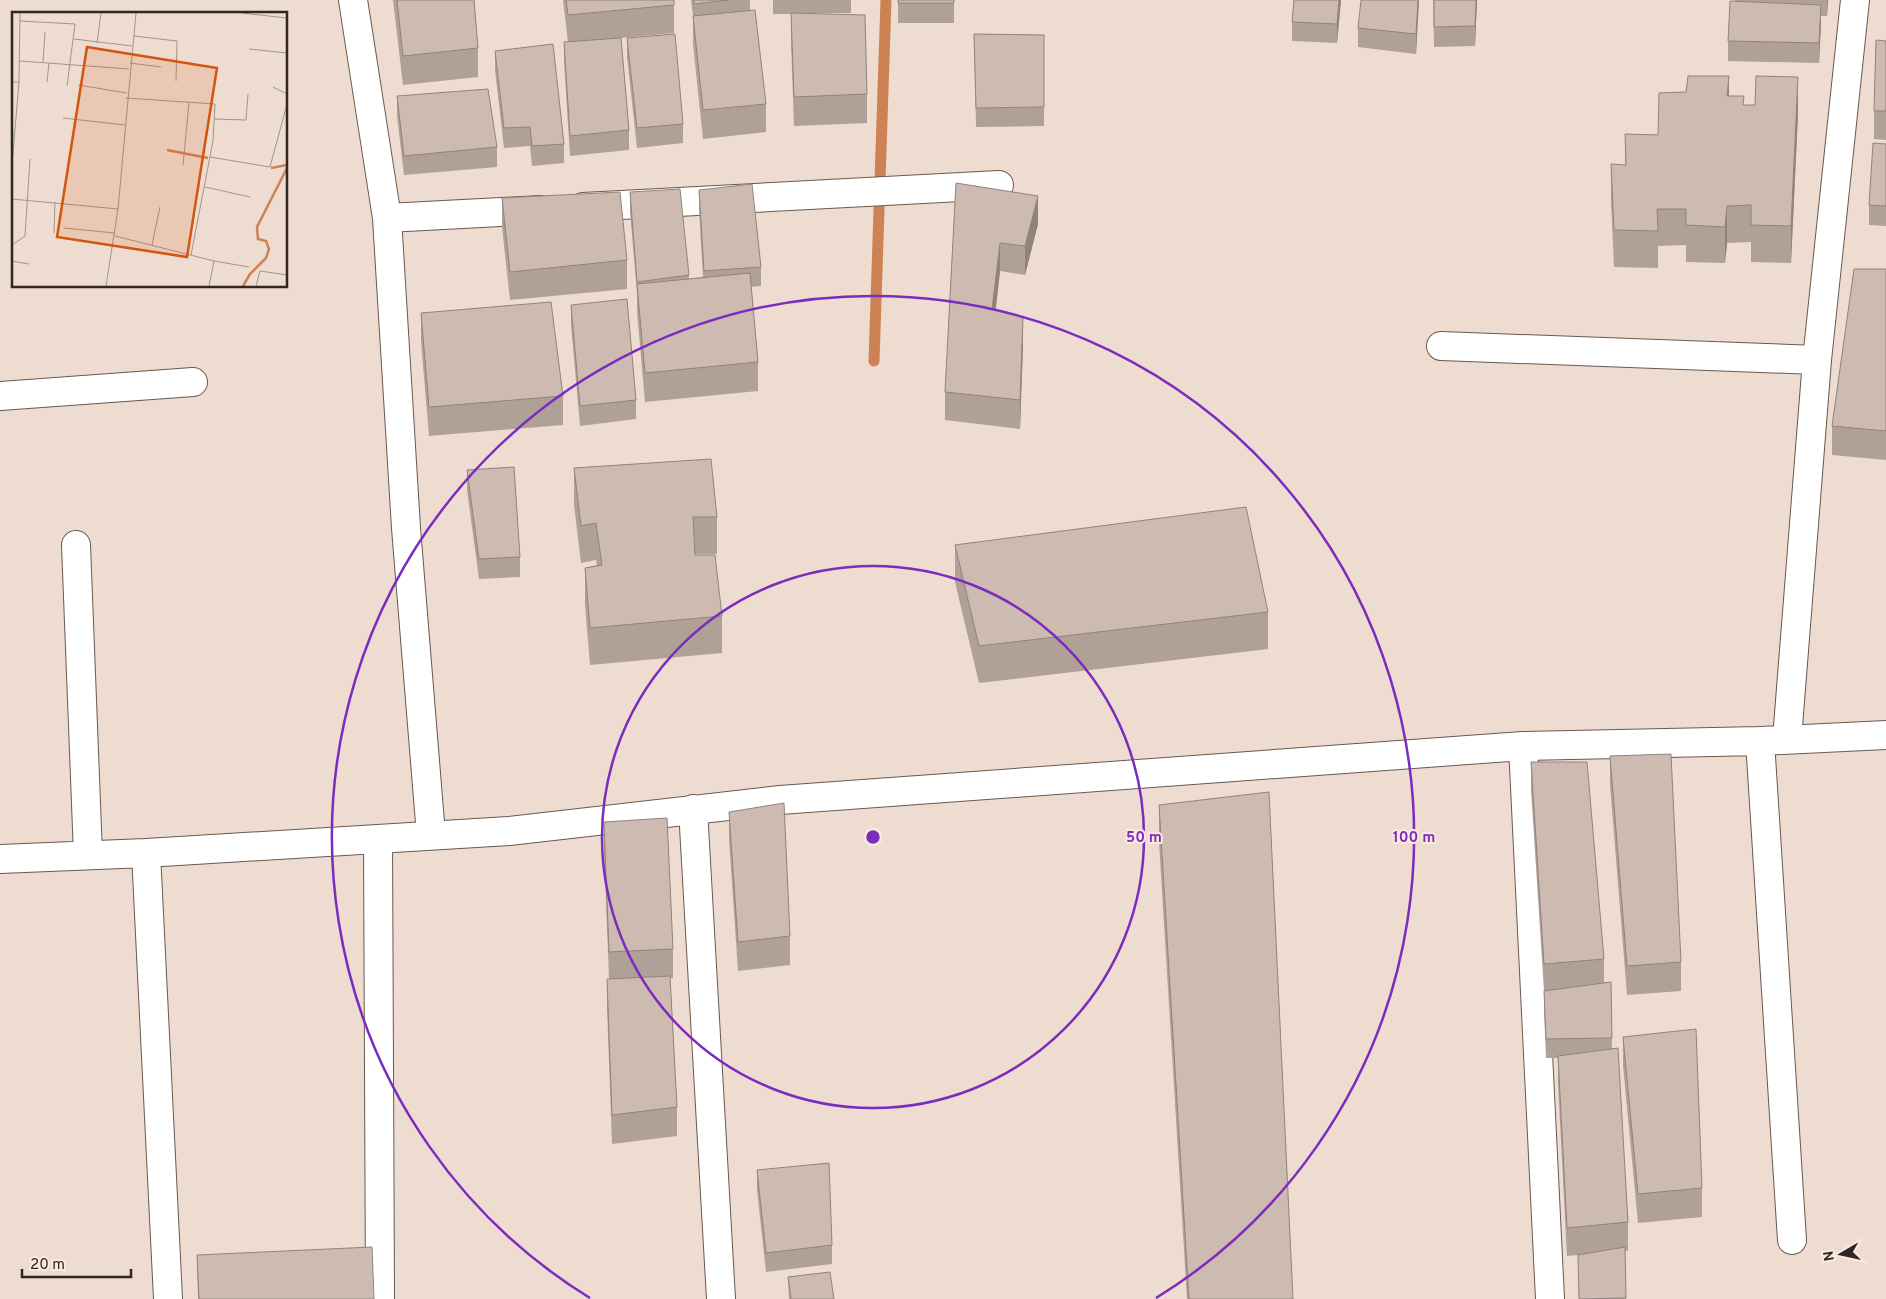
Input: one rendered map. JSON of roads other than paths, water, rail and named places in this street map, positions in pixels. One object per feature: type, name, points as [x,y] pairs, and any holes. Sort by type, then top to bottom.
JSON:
[{"type":"street","points":[[354,0],[387,218],[406,528],[431,835]]},
{"type":"street","points":[[1788,739],[1817,360],[1855,0]]},
{"type":"street","points":[[387,218],[999,185]]},
{"type":"street","points":[[1441,346],[1817,360]]},
{"type":"street","points":[[0,396],[193,382]]},
{"type":"street","points":[[76,545],[88,855]]},
{"type":"street","points":[[0,859],[146,853],[509,831],[780,800],[1523,746],[1760,741],[1886,735]]},
{"type":"street","points":[[1760,741],[1792,1240]]},
{"type":"street","points":[[1523,746],[1550,1299]]},
{"type":"street","points":[[694,809],[721,1299]]},
{"type":"street","points":[[378,839],[380,1299]]},
{"type":"street","points":[[146,853],[168,1299]]},
{"type":"waterway","points":[[874,361],[886,0]]}]
